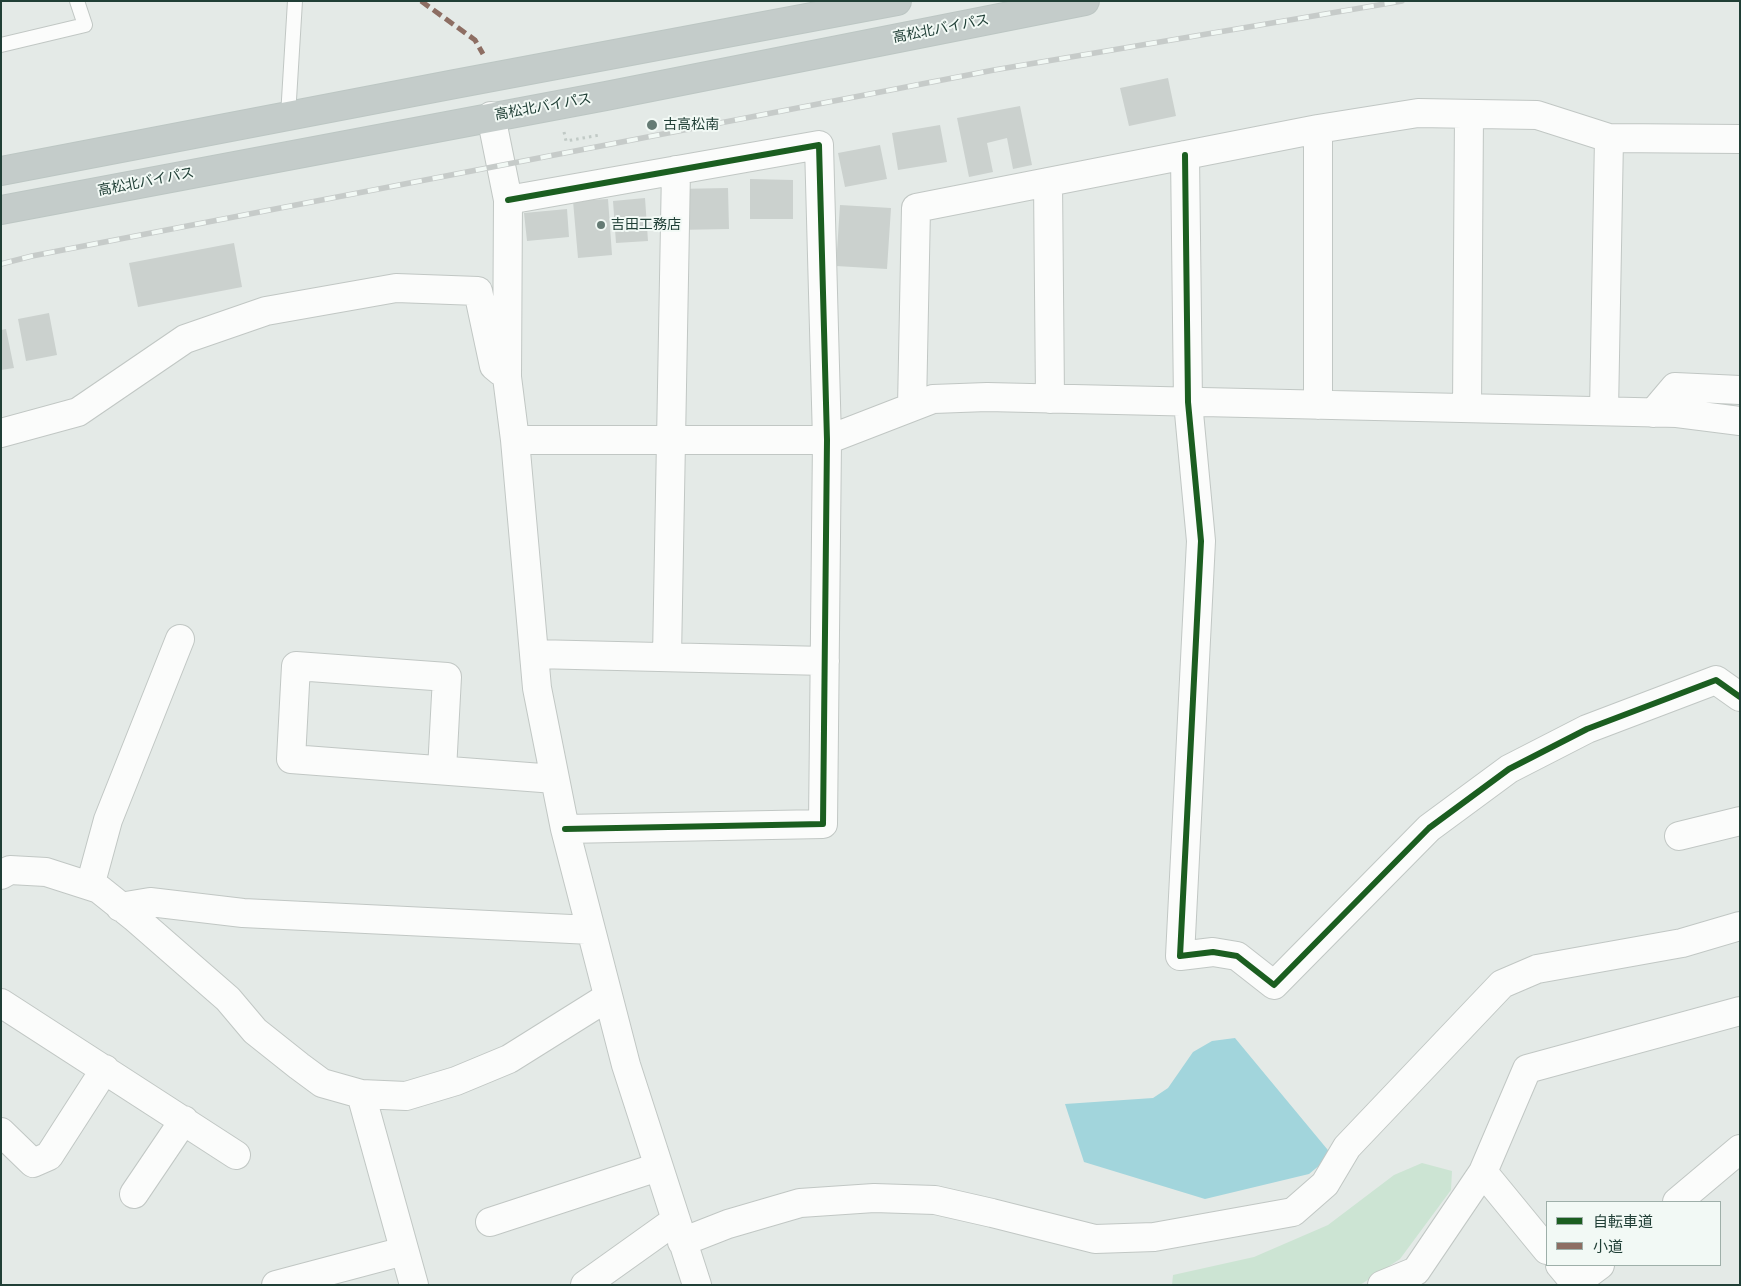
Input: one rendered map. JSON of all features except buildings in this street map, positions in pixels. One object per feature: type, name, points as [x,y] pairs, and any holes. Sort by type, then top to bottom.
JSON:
[{"type":"highway","points":[[1,172],[896,1]]},
{"type":"highway","name":"高松北バイパス","points":[[1,210],[491,116],[606,96],[1085,1]]},
{"type":"street","points":[[912,407],[916,208],[1318,129],[1418,113],[1538,115],[1609,138],[1740,139]]},
{"type":"street","points":[[1467,408],[1469,114]]},
{"type":"street","points":[[491,116],[508,200],[507,377],[515,440],[537,688],[565,830],[626,1065],[697,1285]]},
{"type":"street","points":[[1318,129],[1318,405]]},
{"type":"street","points":[[1604,411],[1609,138]]},
{"type":"street","points":[[508,200],[820,145],[827,440],[823,824],[565,830]]},
{"type":"street","points":[[1185,155],[1188,402],[1201,542],[1180,956],[1213,952],[1237,956],[1274,985],[1429,828],[1509,769],[1587,729],[1716,680],[1740,697]]},
{"type":"street","points":[[667,657],[676,170]]},
{"type":"street","points":[[1048,182],[1050,399]]},
{"type":"street","points":[[1,433],[78,412],[185,339],[266,311],[396,288],[478,291],[494,366],[507,377]]},
{"type":"street","points":[[1653,413],[1675,387],[1740,390]]},
{"type":"street","points":[[515,440],[827,440],[933,399],[988,398],[1677,413],[1740,421]]},
{"type":"street","points":[[90,886],[108,820],[180,639]]},
{"type":"street","points":[[534,654],[824,661]]},
{"type":"street","points":[[442,770],[447,677],[296,666],[291,759],[555,779]]},
{"type":"street","points":[[1679,836],[1740,821]]},
{"type":"street","points":[[1,875],[10,870],[46,872],[99,889],[228,999],[255,1031],[299,1066],[322,1083],[361,1094],[406,1096],[456,1081],[509,1059],[608,997]]},
{"type":"street","points":[[120,907],[150,902],[244,913],[591,930]]},
{"type":"street","points":[[585,1285],[679,1231],[728,1224],[800,1203],[874,1198],[935,1200],[1095,1239],[1154,1237],[1293,1212],[1325,1184],[1348,1147],[1502,984],[1537,969],[1682,943],[1740,926]]},
{"type":"street","points":[[1,1003],[236,1155]]},
{"type":"street","points":[[1382,1285],[1416,1271],[1483,1172],[1527,1069],[1740,1011]]},
{"type":"street","points":[[1,1132],[33,1163],[49,1156],[105,1069]]},
{"type":"street","points":[[361,1094],[414,1285]]},
{"type":"street","points":[[134,1194],[184,1120]]},
{"type":"street","points":[[1678,1201],[1740,1149]]},
{"type":"street","points":[[490,1222],[658,1167]]},
{"type":"street","points":[[1483,1172],[1546,1249]]},
{"type":"street","points":[[276,1285],[404,1251]]},
{"type":"street","points":[[1569,1278],[1598,1266]]},
{"type":"lane","points":[[1,45],[85,25],[77,1]]},
{"type":"lane","points":[[288,116],[295,1]]},
{"type":"path","points":[[566,141],[600,135]]},
{"type":"green space","points":[[1422,1163],[1452,1171],[1451,1190],[1400,1259],[1360,1285],[1172,1285],[1173,1275],[1254,1257],[1328,1225],[1394,1175]]},
{"type":"water","points":[[1235,1038],[1332,1155],[1309,1174],[1205,1199],[1084,1162],[1065,1104],[1153,1098],[1168,1088],[1193,1052],[1212,1041]]},
{"type":"railway","points":[[1,264],[32,256],[994,70],[1402,1]]},
{"type":"marked path","points":[[421,1],[475,40],[483,54]]},
{"type":"cycle path","points":[[508,200],[819,145],[827,440],[823,824],[565,829]]},
{"type":"cycle path","points":[[1185,155],[1188,402],[1201,541],[1180,956],[1213,952],[1237,956],[1274,985],[1429,828],[1509,769],[1587,729],[1716,680],[1740,697]]},
{"type":"place","name":"古高松南","points":[[652,125]]},
{"type":"place","name":"吉田工務店","points":[[601,225]]}]
